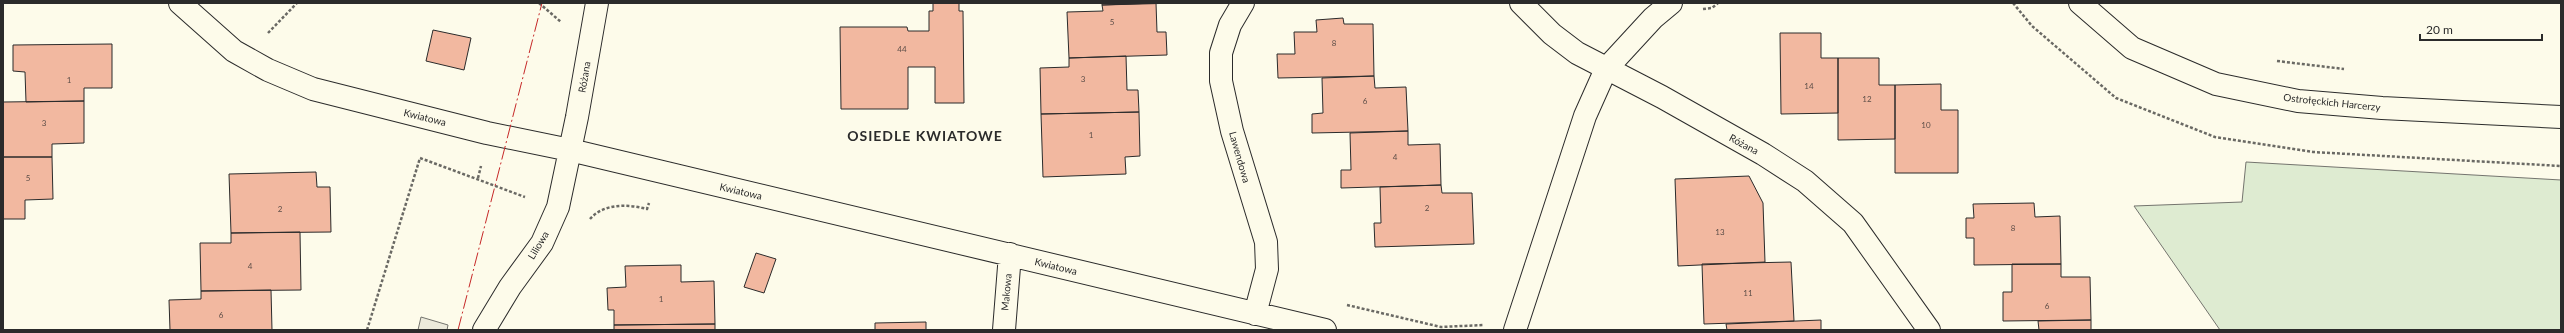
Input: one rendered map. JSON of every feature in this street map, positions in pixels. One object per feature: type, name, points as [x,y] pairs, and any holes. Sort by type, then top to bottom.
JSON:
[{"type":"street","name":"Kwiatowa","points":[[180,3],[234,51],[268,70],[313,89],[487,133],[570,150],[1325,330]]},
{"type":"street","name":"Różana","points":[[570,150],[597,3]]},
{"type":"street","name":"Lawendowa","points":[[1243,3],[1230,25],[1221,53],[1221,81],[1234,138],[1266,242],[1267,269],[1255,314]]},
{"type":"street","name":"Różana","points":[[1521,3],[1552,34],[1577,53],[1662,97],[1763,154],[1805,182],[1853,223],[1929,330]]},
{"type":"street","points":[[1515,330],[1585,116],[1606,69],[1653,18],[1671,3]]},
{"type":"street","name":"Ostrołęckich Harcerzy","points":[[2080,3],[2132,48],[2216,84],[2298,100],[2382,108],[2561,117]]},
{"type":"street","name":"Liliowa","points":[[484,330],[510,287],[542,243],[558,207],[570,150]]},
{"type":"street","name":"Makowa","points":[[1004,330],[1010,254]]},
{"type":"path","points":[[268,33],[297,3]]},
{"type":"path","points":[[2272,60],[2349,70]]},
{"type":"path","points":[[367,330],[420,158],[534,201],[558,207],[590,218]]},
{"type":"path","points":[[588,224],[590,218],[600,210],[617,206],[632,205],[647,209],[655,170]]},
{"type":"green space","points":[[2246,162],[2561,180],[2561,330],[2220,330],[2134,206],[2242,202]]},
{"type":"shaded area","points":[[421,317],[448,325],[447,330],[418,330]]},
{"type":"building","points":[[933,3],[959,3],[959,11],[963,11],[964,103],[935,103],[935,67],[908,67],[908,109],[841,109],[840,27],[907,27],[908,31],[929,31],[929,11],[933,11]]},
{"type":"building","points":[[1102,3],[1178,3],[1102,5]]},
{"type":"building","points":[[1156,3],[1157,32],[1166,32],[1167,55],[1069,58],[1067,12],[1103,11],[1102,5]]},
{"type":"building","points":[[1343,18],[1344,24],[1373,24],[1374,76],[1278,78],[1277,54],[1295,54],[1294,32],[1317,32],[1316,20]]},
{"type":"building","points":[[433,30],[471,38],[464,70],[426,61]]},
{"type":"building","points":[[1780,33],[1821,33],[1821,58],[1838,58],[1838,113],[1781,114]]},
{"type":"building","points":[[112,44],[112,88],[84,88],[84,101],[26,102],[25,72],[13,71],[13,45]]},
{"type":"building","points":[[1126,56],[1127,90],[1138,90],[1139,112],[1041,114],[1040,68],[1069,67],[1069,58]]},
{"type":"building","points":[[1838,58],[1879,58],[1879,85],[1895,85],[1895,139],[1838,140]]},
{"type":"building","points":[[1374,76],[1375,88],[1406,87],[1408,131],[1312,133],[1312,114],[1323,113],[1322,78]]},
{"type":"building","points":[[1941,84],[1941,110],[1958,110],[1958,173],[1895,173],[1895,85]]},
{"type":"building","points":[[84,101],[84,143],[52,144],[52,157],[3,157],[3,102]]},
{"type":"building","points":[[1139,112],[1140,156],[1125,157],[1126,174],[1043,177],[1041,114]]},
{"type":"building","points":[[1408,131],[1408,145],[1440,144],[1441,185],[1341,188],[1341,170],[1351,170],[1350,133]]},
{"type":"building","points":[[3,157],[52,157],[53,199],[25,200],[25,219],[3,219]]},
{"type":"building","points":[[316,172],[317,187],[330,187],[331,232],[231,233],[229,174]]},
{"type":"building","points":[[1749,176],[1763,203],[1765,262],[1678,266],[1675,179]]},
{"type":"building","points":[[1441,185],[1442,193],[1472,193],[1474,244],[1375,247],[1374,223],[1381,223],[1380,187]]},
{"type":"building","points":[[2034,203],[2035,217],[2060,216],[2061,264],[1974,265],[1974,238],[1966,238],[1966,218],[1974,218],[1973,204]]},
{"type":"building","points":[[300,232],[301,290],[201,291],[200,243],[231,243],[231,233]]},
{"type":"building","points":[[756,253],[776,259],[764,293],[744,287]]},
{"type":"building","points":[[1791,262],[1794,321],[1704,324],[1702,264]]},
{"type":"building","points":[[2012,264],[2061,264],[2061,277],[2090,277],[2091,320],[2003,321],[2003,292],[2012,292]]},
{"type":"building","points":[[681,265],[681,282],[714,281],[715,324],[614,325],[614,310],[608,310],[607,288],[626,287],[625,266]]},
{"type":"building","points":[[271,290],[272,330],[170,330],[169,300],[201,299],[201,291]]},
{"type":"building","points":[[1821,320],[1821,330],[1727,330],[1726,324]]},
{"type":"building","points":[[2091,320],[2091,330],[2039,330],[2038,321]]},
{"type":"building","points":[[926,322],[926,330],[875,330],[875,323]]},
{"type":"building","points":[[715,324],[715,330],[614,330],[614,325]]},
{"type":"power","points":[[458,330],[542,3]]},
{"type":"district","name":"OSIEDLE KWIATOWE","points":[[925,136]]}]
